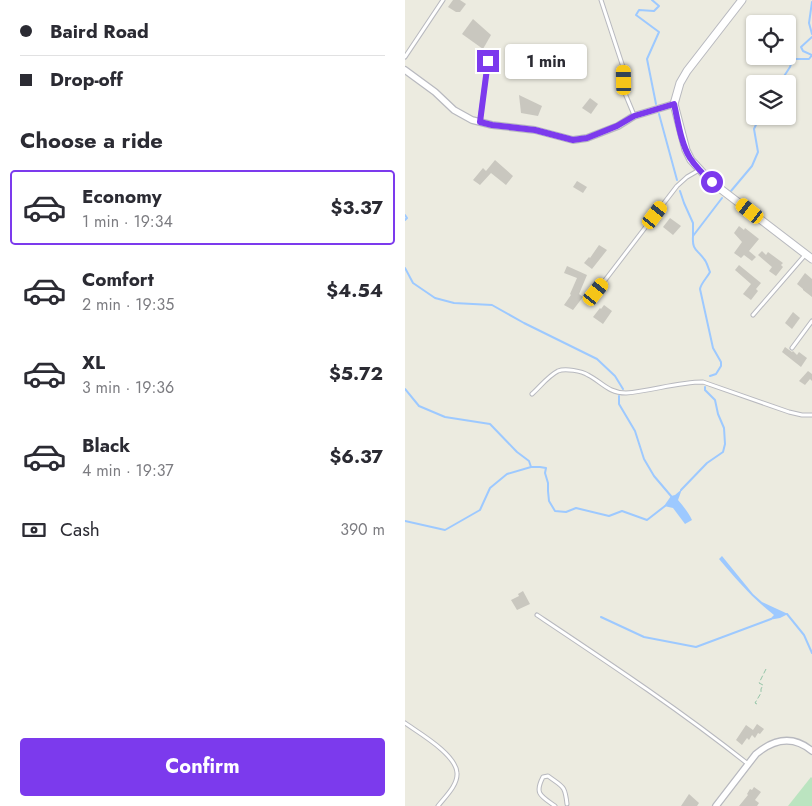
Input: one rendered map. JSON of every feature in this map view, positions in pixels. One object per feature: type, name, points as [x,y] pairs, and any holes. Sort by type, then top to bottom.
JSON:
[{"type":"street","points":[[742,0],[687,71],[680,83],[674,104],[686,150],[699,170],[722,190],[812,259]]},
{"type":"street","points":[[405,70],[435,92],[454,110],[472,120],[492,125],[535,130],[573,140],[587,138],[617,126],[634,116],[674,104]]},
{"type":"street","points":[[716,806],[756,754],[765,747],[774,742],[785,740],[796,742],[812,751]]},
{"type":"lane","points":[[405,57],[443,0]]},
{"type":"lane","points":[[601,0],[623,70],[624,91],[634,116]]},
{"type":"lane","points":[[480,122],[488,61]]},
{"type":"lane","points":[[596,292],[677,186],[699,170]]},
{"type":"lane","points":[[753,315],[805,254]]},
{"type":"lane","points":[[792,348],[812,321]]},
{"type":"lane","points":[[532,394],[557,372],[565,369],[587,374],[608,389],[624,393],[689,382],[703,382],[802,416],[812,415]]},
{"type":"lane","points":[[537,615],[706,731],[748,764]]},
{"type":"lane","points":[[405,723],[442,750],[454,762],[458,773],[455,782],[438,806]]},
{"type":"lane","points":[[555,806],[539,792],[538,786],[543,777],[548,776],[564,787],[567,805]]},
{"type":"path","points":[[757,704],[755,702],[761,693],[763,685],[759,683],[766,669]]},
{"type":"green space","points":[[811,777],[812,806],[788,806]]},
{"type":"water","points":[[682,489],[678,500],[692,520],[685,524],[673,508],[664,506],[671,496]]},
{"type":"water","points":[[722,556],[753,594],[762,602],[788,614],[769,620],[774,615],[752,596],[732,574],[719,559]]},
{"type":"building","points":[[453,0],[460,0],[466,4],[460,12],[456,12],[448,7]]},
{"type":"building","points":[[473,19],[491,35],[483,49],[462,34]]},
{"type":"building","points":[[519,95],[542,106],[538,116],[521,113]]},
{"type":"building","points":[[590,98],[598,104],[591,114],[582,108]]},
{"type":"building","points":[[495,160],[513,176],[506,185],[491,173],[480,185],[473,180],[483,168],[486,171]]},
{"type":"building","points":[[577,181],[587,187],[583,193],[573,187]]},
{"type":"building","points":[[670,218],[681,226],[673,235],[663,227]]},
{"type":"building","points":[[739,226],[744,230],[745,228],[759,239],[749,251],[756,257],[752,261],[744,255],[741,258],[734,253],[742,242],[734,233]]},
{"type":"building","points":[[599,245],[607,250],[592,269],[584,263]]},
{"type":"building","points":[[762,251],[766,255],[768,252],[783,263],[781,265],[783,267],[776,276],[769,271],[772,267],[758,255]]},
{"type":"building","points":[[739,265],[761,283],[751,300],[743,294],[751,284],[735,270]]},
{"type":"building","points":[[567,266],[587,275],[579,294],[583,297],[573,310],[564,305],[571,295],[577,278],[564,273]]},
{"type":"building","points":[[805,273],[812,279],[812,297],[797,284]]},
{"type":"building","points":[[604,305],[612,311],[603,324],[593,317]]},
{"type":"building","points":[[793,312],[800,318],[792,329],[785,323]]},
{"type":"building","points":[[785,347],[797,355],[799,352],[807,358],[801,367],[782,352]]},
{"type":"building","points":[[808,371],[812,374],[812,381],[810,379],[805,385],[799,381]]},
{"type":"building","points":[[523,591],[530,604],[517,610],[511,600],[519,596],[518,594]]},
{"type":"building","points":[[757,724],[764,729],[755,738],[752,735],[742,745],[736,740],[746,725],[753,730]]},
{"type":"building","points":[[754,787],[761,792],[755,800],[759,803],[757,806],[739,806],[748,795],[750,789],[752,790]]},
{"type":"building","points":[[689,794],[699,803],[697,806],[681,806]]},
{"type":"waterway","points":[[652,0],[659,6],[654,11],[639,10],[636,15],[659,32],[647,59],[656,104]]},
{"type":"waterway","points":[[812,2],[809,23],[812,34]]},
{"type":"waterway","points":[[785,75],[793,59],[809,59],[812,55],[803,51],[801,47],[812,37]]},
{"type":"waterway","points":[[659,114],[677,180]]},
{"type":"waterway","points":[[731,191],[752,166],[758,152],[754,129],[756,125]]},
{"type":"waterway","points":[[680,191],[693,223],[693,236]]},
{"type":"waterway","points":[[710,376],[716,374],[721,366],[721,362],[713,348],[700,289],[710,272],[705,260],[694,247],[693,236],[722,198]]},
{"type":"waterway","points":[[405,215],[407,218],[405,220]]},
{"type":"waterway","points":[[405,268],[413,283],[435,298],[454,303],[492,305],[597,359],[615,376],[623,389]]},
{"type":"waterway","points":[[681,490],[707,463],[723,452],[725,444],[724,428],[715,400],[705,390],[705,387]]},
{"type":"waterway","points":[[405,389],[419,406],[445,417],[490,424],[517,452],[529,461],[531,467]]},
{"type":"waterway","points":[[619,396],[619,404],[635,431],[644,459],[654,476],[671,496]]},
{"type":"waterway","points":[[405,521],[445,530],[480,510],[490,488],[507,474],[531,467],[546,468],[549,501],[555,511],[566,512],[576,508],[609,516],[622,511],[647,520],[665,506]]},
{"type":"waterway","points":[[787,614],[804,635],[812,653]]},
{"type":"waterway","points":[[601,617],[644,637],[696,647],[771,619]]},
{"type":"route","points":[[488,61],[480,122],[535,130],[573,140],[587,138],[617,126],[634,116],[674,104],[686,150],[691,160],[712,182]]}]
